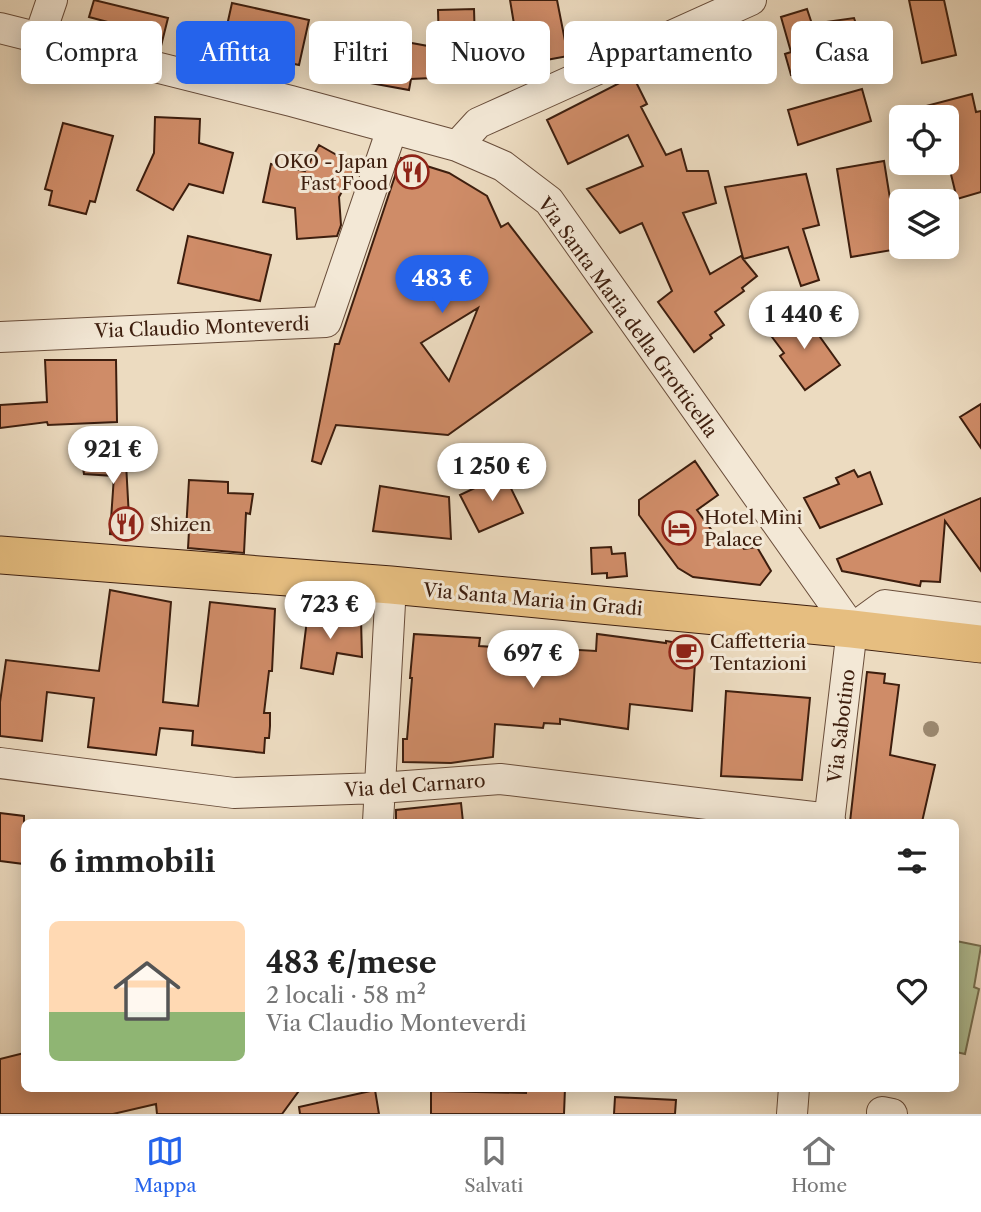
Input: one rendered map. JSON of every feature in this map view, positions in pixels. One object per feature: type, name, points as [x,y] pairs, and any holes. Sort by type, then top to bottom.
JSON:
[{"type":"main road","name":"Via Santa Maria in Gradi","points":[[0,555],[391,585],[981,644]]},
{"type":"street","points":[[45,21],[52,0]]},
{"type":"street","points":[[457,146],[478,123],[751,0]]},
{"type":"street","name":"Via Santa Maria della Grotticella","points":[[0,28],[21,33]]},
{"type":"street","name":"Via Santa Maria della Grotticella","points":[[162,69],[457,146],[503,166],[549,201],[852,629]]},
{"type":"street","name":"Via Claudio Monteverdi","points":[[0,337],[326,322],[392,129]]},
{"type":"street","points":[[378,819],[391,585]]},
{"type":"street","points":[[852,629],[885,605],[981,618]]},
{"type":"street","name":"Via Sabotino","points":[[830,819],[852,629]]},
{"type":"street","name":"Via del Carnaro","points":[[0,764],[234,793],[380,788],[500,779],[814,819]]},
{"type":"street","points":[[792,1114],[794,1092]]},
{"type":"green space","points":[[959,942],[981,946],[974,987],[979,989],[965,1054],[959,1053]]},
{"type":"building","points":[[94,0],[168,18],[162,42],[162,21],[104,21],[89,17]]},
{"type":"building","points":[[510,0],[557,0],[564,36],[564,57],[550,59],[550,21],[514,21]]},
{"type":"building","points":[[909,0],[944,0],[956,55],[922,63]]},
{"type":"building","points":[[232,3],[309,20],[299,65],[295,64],[295,21],[228,21]]},
{"type":"building","points":[[474,9],[474,21],[438,21],[438,10]]},
{"type":"building","points":[[807,9],[811,21],[791,21],[791,52],[781,17]]},
{"type":"building","points":[[854,18],[855,21],[833,21]]},
{"type":"building","points":[[412,43],[426,46],[426,78],[412,79]]},
{"type":"building","points":[[791,52],[791,75],[785,54]]},
{"type":"building","points":[[376,84],[410,84],[409,90]]},
{"type":"building","points":[[617,84],[637,84],[647,104],[641,107],[666,155],[681,149],[687,171],[708,171],[716,203],[683,213],[710,274],[741,256],[743,258],[725,187],[806,174],[819,225],[803,229],[819,280],[801,286],[788,247],[743,259],[757,276],[742,288],[744,291],[715,312],[724,325],[694,352],[658,302],[672,291],[642,223],[620,233],[587,189],[643,166],[628,135],[568,164],[547,120]]},
{"type":"building","points":[[862,89],[871,121],[798,145],[788,110]]},
{"type":"building","points":[[972,94],[976,112],[981,111],[981,192],[959,198],[959,189],[955,189],[951,175],[959,175],[959,105],[930,105]]},
{"type":"building","points":[[155,117],[200,119],[199,143],[233,153],[223,193],[189,184],[173,210],[137,190],[154,153]]},
{"type":"building","points":[[63,123],[113,136],[95,202],[90,201],[86,214],[49,205],[52,191],[45,189]]},
{"type":"building","points":[[319,145],[356,166],[339,197],[341,225],[337,236],[297,239],[295,208],[263,202],[271,164],[305,171]]},
{"type":"building","points":[[401,158],[449,173],[487,196],[501,227],[508,223],[592,332],[448,435],[336,425],[321,464],[312,461],[335,344],[339,344]],"holes":[[[478,308],[449,381],[421,343]]]},
{"type":"building","points":[[884,161],[889,192],[889,251],[851,257],[837,169]]},
{"type":"building","points":[[188,236],[271,255],[260,301],[178,283]]},
{"type":"building","points":[[798,312],[813,332],[815,330],[840,365],[805,390],[780,356],[784,353],[769,333]]},
{"type":"building","points":[[45,360],[116,360],[117,422],[48,425],[47,422],[0,428],[0,405],[47,402]]},
{"type":"building","points":[[981,404],[981,448],[960,417]]},
{"type":"building","points":[[125,450],[130,536],[110,534],[114,476],[84,474],[81,457]]},
{"type":"building","name":"Hotel Mini Palace","points":[[695,461],[718,495],[697,510],[721,543],[729,536],[731,539],[735,537],[744,549],[757,547],[771,571],[760,585],[693,577],[678,568],[639,515],[639,500]]},
{"type":"building","points":[[854,470],[858,477],[870,472],[882,504],[820,528],[804,498],[839,484],[836,478]]},
{"type":"building","points":[[504,474],[523,513],[479,532],[460,495]]},
{"type":"building","points":[[189,480],[228,482],[228,493],[253,494],[250,514],[246,513],[244,553],[188,548],[189,531],[186,531]]},
{"type":"building","points":[[380,486],[449,497],[451,539],[373,531]]},
{"type":"building","points":[[981,498],[981,571],[945,521],[940,582],[921,581],[920,586],[842,571],[837,559]]},
{"type":"building","points":[[611,547],[612,554],[625,553],[627,576],[607,578],[607,573],[592,574],[591,548]]},
{"type":"building","points":[[110,590],[171,602],[163,702],[198,706],[210,602],[275,609],[272,671],[269,671],[264,713],[270,713],[270,726],[269,738],[265,738],[264,753],[192,745],[193,731],[160,728],[156,755],[88,747],[94,698],[47,692],[42,741],[0,736],[0,702],[6,660],[99,671]]},
{"type":"building","points":[[308,612],[361,619],[362,657],[337,653],[333,674],[301,668]]},
{"type":"building","points":[[414,634],[480,638],[479,646],[543,650],[596,651],[597,634],[696,646],[692,711],[630,704],[628,729],[560,719],[560,724],[544,723],[543,728],[495,724],[493,757],[451,763],[403,762]]},
{"type":"building","points":[[867,672],[885,674],[884,683],[899,685],[890,755],[935,765],[923,819],[850,819]]},
{"type":"building","points":[[726,691],[810,698],[802,780],[721,776]]},
{"type":"building","points":[[461,803],[463,819],[396,819],[396,810]]},
{"type":"building","points":[[0,813],[24,816],[24,819],[21,819],[21,864],[0,861]]},
{"type":"building","points":[[21,1054],[21,1092],[298,1092],[282,1114],[157,1114],[156,1104],[113,1114],[0,1114],[0,1059]]},
{"type":"building","points":[[375,1092],[379,1114],[300,1114],[299,1107]]},
{"type":"building","points":[[431,1092],[565,1092],[564,1114],[431,1114]]},
{"type":"building","points":[[615,1097],[676,1100],[675,1114],[614,1114]]},
{"type":"place","name":"OKO - Japan Fast Food","points":[[412,172]]},
{"type":"place","name":"Shizen","points":[[126,524]]},
{"type":"place","name":"Hotel Mini Palace","points":[[679,528]]},
{"type":"place","name":"Caffetteria Tentazioni","points":[[686,652]]}]
